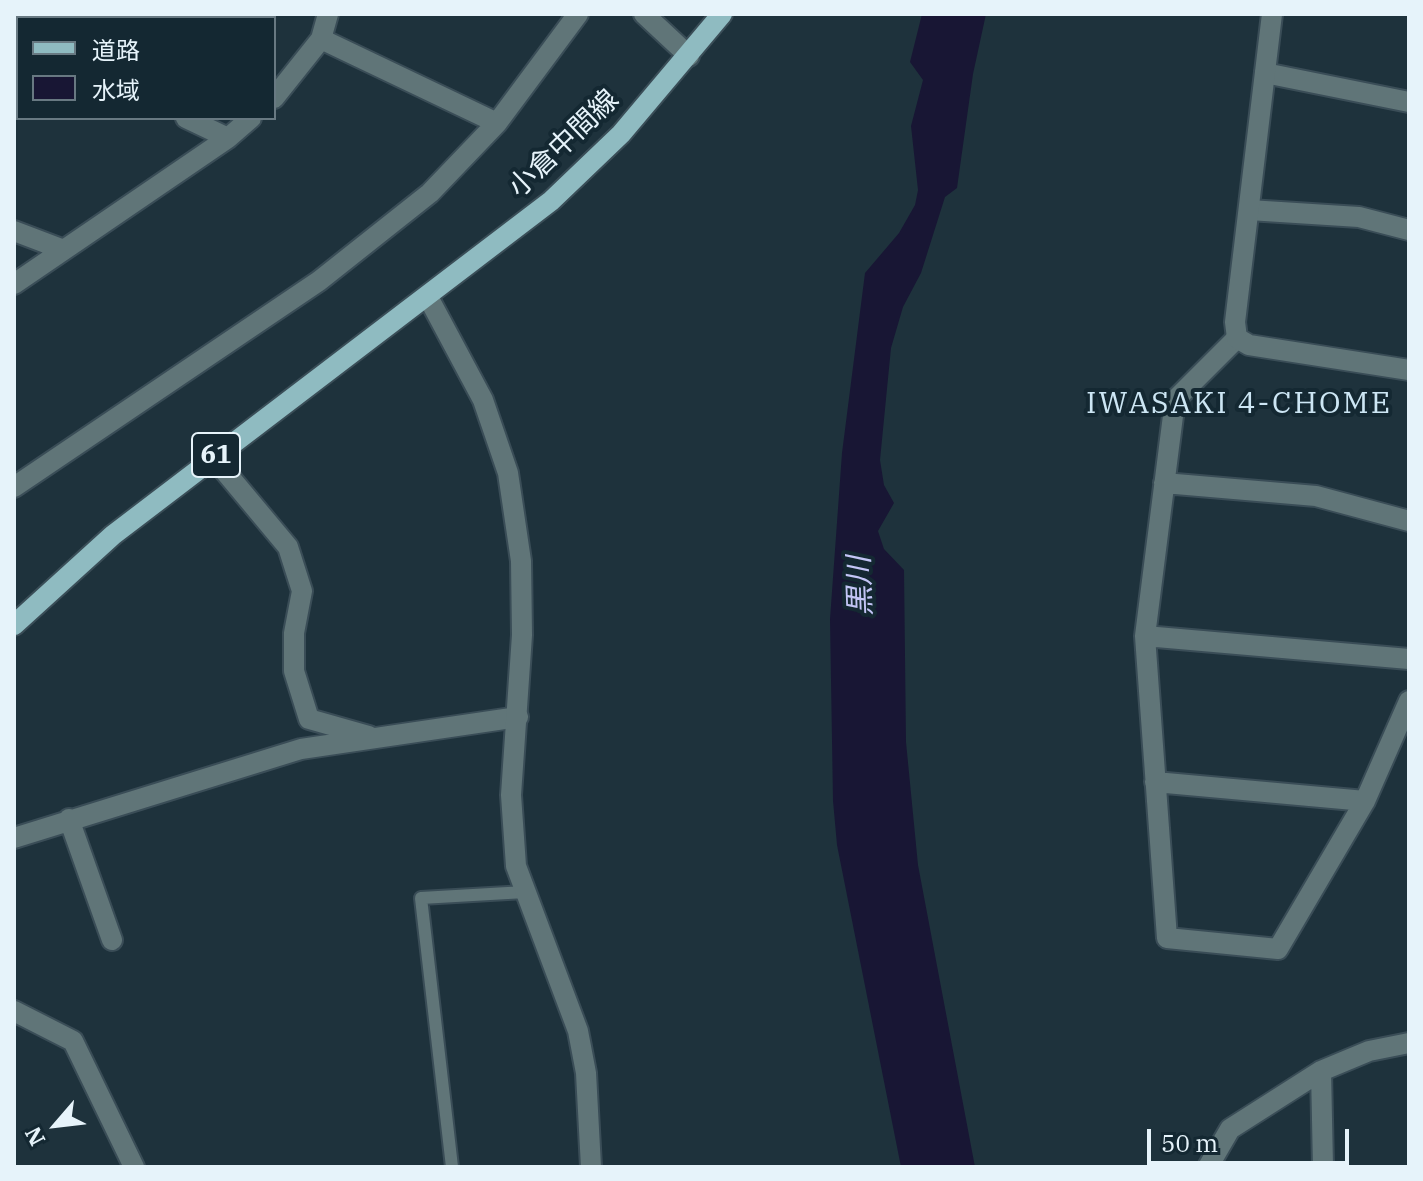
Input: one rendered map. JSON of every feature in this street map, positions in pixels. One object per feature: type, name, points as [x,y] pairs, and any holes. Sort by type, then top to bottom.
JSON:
[{"type":"main road","name":"小倉中間線","points":[[428,297],[551,201],[621,134],[722,14]]},
{"type":"main road","name":"61","points":[[14,625],[113,535],[428,297]]},
{"type":"street","points":[[276,95],[321,39],[328,14]]},
{"type":"street","points":[[14,487],[319,281],[430,193],[497,123],[578,14]]},
{"type":"street","points":[[644,14],[689,56]]},
{"type":"street","points":[[1237,338],[1235,322],[1272,14]]},
{"type":"street","points":[[321,39],[497,123]]},
{"type":"street","points":[[1265,73],[1409,102]]},
{"type":"street","points":[[190,120],[228,138]]},
{"type":"street","points":[[14,284],[228,138],[249,120]]},
{"type":"street","points":[[1249,210],[1359,217],[1409,230]]},
{"type":"street","points":[[14,231],[64,250]]},
{"type":"street","points":[[428,297],[483,400],[508,473],[521,561],[522,635],[511,795],[516,866],[578,1031],[588,1086],[591,1167]]},
{"type":"street","points":[[1237,338],[1249,345],[1409,370]]},
{"type":"street","points":[[1237,338],[1175,400],[1145,636],[1167,938],[1278,949],[1365,801],[1409,701]]},
{"type":"street","points":[[213,457],[288,547],[302,591],[294,633],[294,671],[309,719],[377,738]]},
{"type":"street","points":[[1164,483],[1316,496],[1409,521]]},
{"type":"street","points":[[1145,636],[1409,659]]},
{"type":"street","points":[[14,838],[301,749],[518,717]]},
{"type":"street","points":[[1155,782],[1365,801]]},
{"type":"street","points":[[69,819],[112,940]]},
{"type":"street","points":[[14,1011],[73,1041],[134,1167]]},
{"type":"street","points":[[1208,1167],[1230,1129],[1321,1071],[1369,1051],[1409,1043]]},
{"type":"street","points":[[1321,1071],[1323,1167]]},
{"type":"lane","points":[[452,1167],[421,898],[525,892]]},
{"type":"water","name":"黒川","points":[[922,14],[986,14],[973,74],[957,188],[945,197],[921,273],[903,307],[891,348],[880,460],[884,485],[894,503],[878,531],[884,549],[904,570],[906,742],[918,865],[975,1167],[901,1167],[837,845],[833,801],[830,619],[842,453],[865,273],[899,233],[915,205],[918,190],[911,126],[923,80],[910,62]]},
{"type":"district","name":"IWASAKI 4-CHOME","points":[[1239,404]]}]
